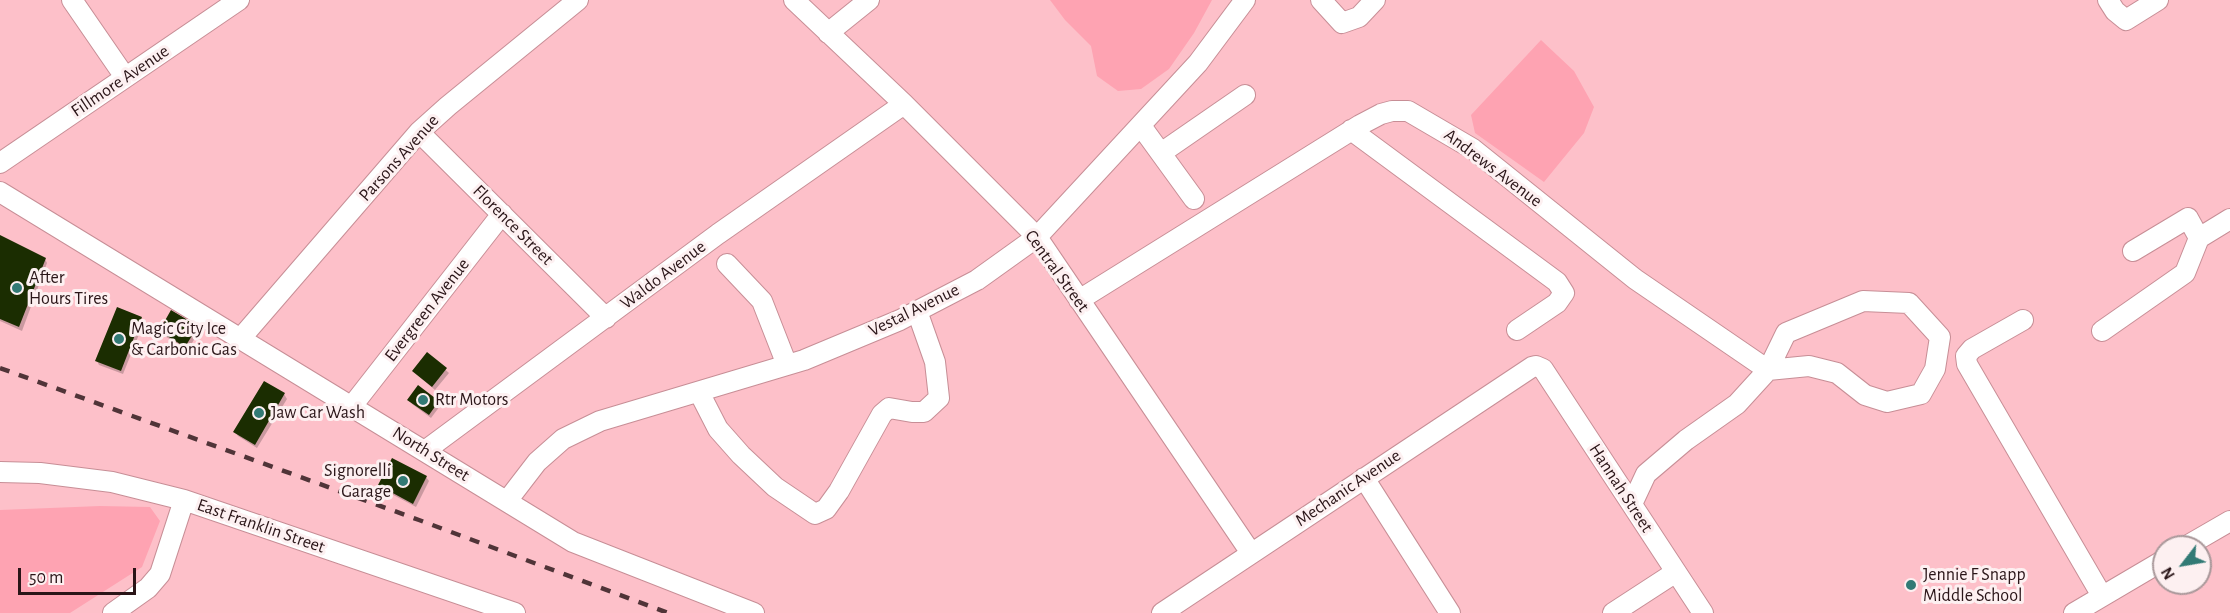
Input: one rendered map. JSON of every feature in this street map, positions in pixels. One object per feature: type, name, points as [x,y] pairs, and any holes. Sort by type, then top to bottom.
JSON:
[{"type":"street","points":[[72,0],[125,77]]},
{"type":"street","name":"Fillmore Avenue","points":[[0,163],[239,0]]},
{"type":"street","name":"Parsons Avenue","points":[[241,338],[419,132],[578,0]]},
{"type":"street","points":[[828,33],[869,0]]},
{"type":"street","name":"Vestal Avenue","points":[[507,501],[537,462],[563,439],[600,421],[804,360],[917,311],[977,280],[1037,237],[1197,63],[1245,0]]},
{"type":"street","points":[[1321,0],[1342,23],[1359,16],[1375,0]]},
{"type":"street","points":[[2108,0],[2115,11],[2126,20],[2158,0]]},
{"type":"street","name":"Central Street","points":[[803,3],[828,33],[904,104],[1037,237],[1251,553]]},
{"type":"street","points":[[1161,153],[1245,95]]},
{"type":"street","name":"Waldo Avenue","points":[[426,450],[718,234],[904,104]]},
{"type":"street","name":"Andrews Avenue","points":[[1079,300],[1352,130],[1381,114],[1408,111],[1473,149],[1635,279],[1768,370]]},
{"type":"street","points":[[1141,126],[1194,199]]},
{"type":"street","points":[[1352,130],[1557,282],[1564,293],[1557,303],[1517,330]]},
{"type":"street","name":"Florence Street","points":[[419,132],[606,318]]},
{"type":"street","name":"North Street","points":[[0,192],[426,450],[573,542],[754,613]]},
{"type":"street","name":"Evergreen Avenue","points":[[352,405],[502,214]]},
{"type":"street","points":[[2133,251],[2188,218],[2199,238]]},
{"type":"street","points":[[2102,331],[2185,273],[2199,238],[2230,219]]},
{"type":"street","points":[[727,264],[762,301],[786,365]]},
{"type":"street","points":[[1632,504],[1646,474],[1686,440],[1737,404],[1768,370],[1785,333],[1863,302],[1909,303],[1940,337],[1935,369],[1921,394],[1887,402],[1865,395],[1837,374],[1809,366],[1768,370]]},
{"type":"street","points":[[699,392],[717,429],[741,455],[776,487],[815,514],[826,508],[839,491],[882,414],[889,408],[924,412],[939,398],[935,362],[917,311]]},
{"type":"street","points":[[2023,320],[1972,349],[1966,356],[1967,364],[2102,596]]},
{"type":"street","name":"Mechanic Avenue","points":[[1162,613],[1536,366]]},
{"type":"street","name":"Hannah Street","points":[[1536,366],[1543,369],[1703,613]]},
{"type":"street","name":"East Franklin Street","points":[[0,471],[40,473],[112,482],[184,500],[515,613]]},
{"type":"street","points":[[1364,478],[1450,613]]},
{"type":"street","points":[[113,613],[148,588],[160,574],[184,500]]},
{"type":"street","points":[[2206,535],[2230,521]]},
{"type":"street","points":[[2074,613],[2152,567]]},
{"type":"street","points":[[1613,613],[1676,572]]},
{"type":"shaded area","points":[[1050,0],[1212,0],[1194,33],[1169,69],[1141,89],[1118,91],[1097,76],[1091,46],[1065,20]]},
{"type":"shaded area","points":[[1541,40],[1574,71],[1594,107],[1584,133],[1544,182],[1475,133],[1471,115]]},
{"type":"shaded area","points":[[100,506],[150,507],[160,521],[142,567],[70,613],[0,613],[0,510]]},
{"type":"building","name":"After Hours Tires","points":[[0,235],[46,258],[19,327],[0,319]]},
{"type":"building","name":"Magic City Ice & Carbonic Gas","points":[[117,307],[142,317],[121,371],[95,361]]},
{"type":"building","points":[[171,310],[198,326],[185,347],[159,331]]},
{"type":"building","points":[[427,352],[447,368],[432,387],[412,371]]},
{"type":"building","name":"Jaw Car Wash","points":[[264,381],[285,393],[255,445],[233,432]]},
{"type":"building","name":"Rtr Motors","points":[[418,385],[439,401],[429,415],[407,400]]},
{"type":"building","name":"Signorelli Garage","points":[[392,458],[427,476],[413,504],[378,485]]},
{"type":"railway","points":[[0,368],[668,613]]},
{"type":"place","name":"After Hours Tires","points":[[17,288]]},
{"type":"place","name":"Magic City Ice & Carbonic Gas","points":[[119,339]]},
{"type":"place","name":"Rtr Motors","points":[[423,400]]},
{"type":"place","name":"Jaw Car Wash","points":[[259,413]]},
{"type":"place","name":"Signorelli Garage","points":[[403,481]]},
{"type":"place","name":"Jennie F Snapp Middle School","points":[[1911,585]]}]
